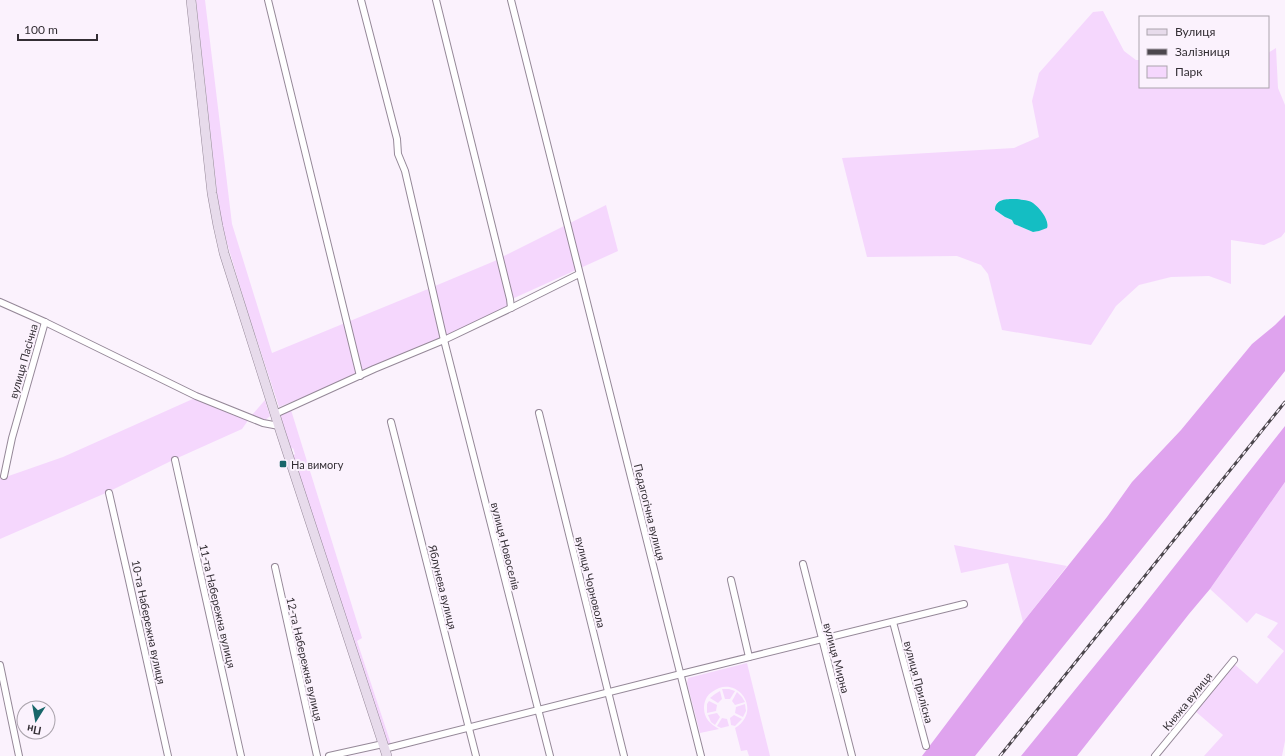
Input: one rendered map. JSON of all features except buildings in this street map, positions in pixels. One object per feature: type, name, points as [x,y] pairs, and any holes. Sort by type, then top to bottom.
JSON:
[{"type":"street","points":[[191,0],[212,193],[224,253],[384,750]]},
{"type":"street","points":[[268,0],[360,376]]},
{"type":"street","name":"вулиця Новоселів","points":[[361,0],[397,138],[398,154],[405,171],[444,340],[550,756]]},
{"type":"street","points":[[436,0],[510,299],[510,308]]},
{"type":"street","name":"Педагогічна вулиця","points":[[511,0],[701,756]]},
{"type":"street","points":[[275,414],[444,340],[579,274]]},
{"type":"street","points":[[0,302],[45,322],[196,396],[263,423],[279,426]]},
{"type":"street","name":"вулиця Пасічна","points":[[4,476],[12,438],[45,322]]},
{"type":"street","name":"вулиця Чорновола","points":[[539,413],[624,756]]},
{"type":"street","name":"Яблунева вулиця","points":[[391,422],[476,756]]},
{"type":"street","name":"11-та Набережна вулиця","points":[[175,460],[241,756]]},
{"type":"street","name":"10-та Набережна вулиця","points":[[108,493],[130,583],[168,756]]},
{"type":"street","name":"вулиця Мирна","points":[[803,564],[852,756]]},
{"type":"street","name":"12-та Набережна вулиця","points":[[275,567],[317,756]]},
{"type":"street","points":[[731,580],[749,657]]},
{"type":"street","points":[[329,756],[384,750],[608,692],[964,604]]},
{"type":"street","name":"вулиця Прилісна","points":[[893,622],[926,746]]},
{"type":"street","name":"Княжа вулиця","points":[[1155,756],[1234,660]]},
{"type":"street","points":[[0,665],[19,756]]},
{"type":"green space","points":[[196,0],[205,0],[232,224],[272,353],[345,323],[356,376],[279,407],[247,310],[222,226]]},
{"type":"green space","points":[[1103,11],[1124,51],[1136,60],[1139,60],[1139,88],[1269,88],[1269,52],[1276,48],[1278,88],[1285,105],[1285,232],[1281,237],[1264,245],[1231,240],[1231,284],[1209,276],[1171,277],[1139,285],[1116,306],[1091,345],[1002,330],[988,274],[981,265],[957,256],[867,257],[842,158],[1014,148],[1039,137],[1032,101],[1039,73],[1093,12]],"holes":[[[1017,199],[1035,205],[1048,222],[1048,226],[1036,232],[1014,224],[1012,220],[995,210],[997,202],[1003,200]]]},
{"type":"green space","points":[[606,205],[618,251],[512,299],[502,257]]},
{"type":"green space","points":[[497,260],[508,307],[445,336],[435,286]]},
{"type":"green space","points":[[428,289],[440,338],[362,371],[350,321]]},
{"type":"green space","points":[[195,398],[249,419],[242,429],[173,460],[108,492],[0,539],[0,479],[63,457]]},
{"type":"green space","points":[[265,400],[270,416],[264,421],[252,415]]},
{"type":"green space","points":[[291,410],[362,638],[357,641],[391,744],[387,745],[293,456],[295,454],[293,448],[291,449],[280,415]]},
{"type":"green space","points":[[1285,482],[1285,741],[1282,756],[1204,756],[1223,735],[1195,711],[1234,664],[1257,684],[1284,651],[1267,637],[1278,623],[1256,613],[1247,623],[1210,589]]},
{"type":"green space","points":[[954,545],[1067,566],[1023,622],[1008,563],[961,573]]},
{"type":"green space","points":[[747,663],[770,756],[749,756],[747,750],[741,751],[735,728],[743,721],[747,712],[747,704],[743,696],[737,690],[730,687],[721,687],[710,693],[707,697],[704,708],[706,718],[710,723],[719,729],[700,733],[687,683],[688,678]]},
{"type":"green space","points":[[722,689],[735,691],[730,699],[725,699]]},
{"type":"green space","points":[[720,691],[722,699],[718,703],[710,698],[715,694]]},
{"type":"green space","points":[[737,692],[745,702],[735,705],[732,701]]},
{"type":"green space","points":[[709,701],[717,705],[716,711],[707,713],[707,704]]},
{"type":"green space","points":[[745,704],[746,711],[743,717],[735,713],[736,707]]},
{"type":"green space","points":[[717,713],[720,717],[715,725],[711,722],[708,715]]},
{"type":"green space","points":[[734,715],[742,719],[735,726],[731,725],[730,718]]},
{"type":"green space","points":[[722,718],[727,719],[729,726],[721,728],[717,726]]},
{"type":"shaded area","points":[[1285,315],[1285,371],[975,756],[922,756],[1023,622],[1107,517],[1132,482],[1181,430],[1252,344]]},
{"type":"shaded area","points":[[1285,426],[1285,482],[1210,589],[1077,756],[1021,756],[1140,610]]},
{"type":"water","points":[[1006,199],[1030,201],[1036,205],[1046,218],[1048,225],[1047,228],[1033,232],[1014,224],[1012,220],[995,210],[997,203],[1000,201]]},
{"type":"railway","points":[[1000,756],[1285,402]]},
{"type":"place","name":"На вимогу","points":[[283,464]]}]
